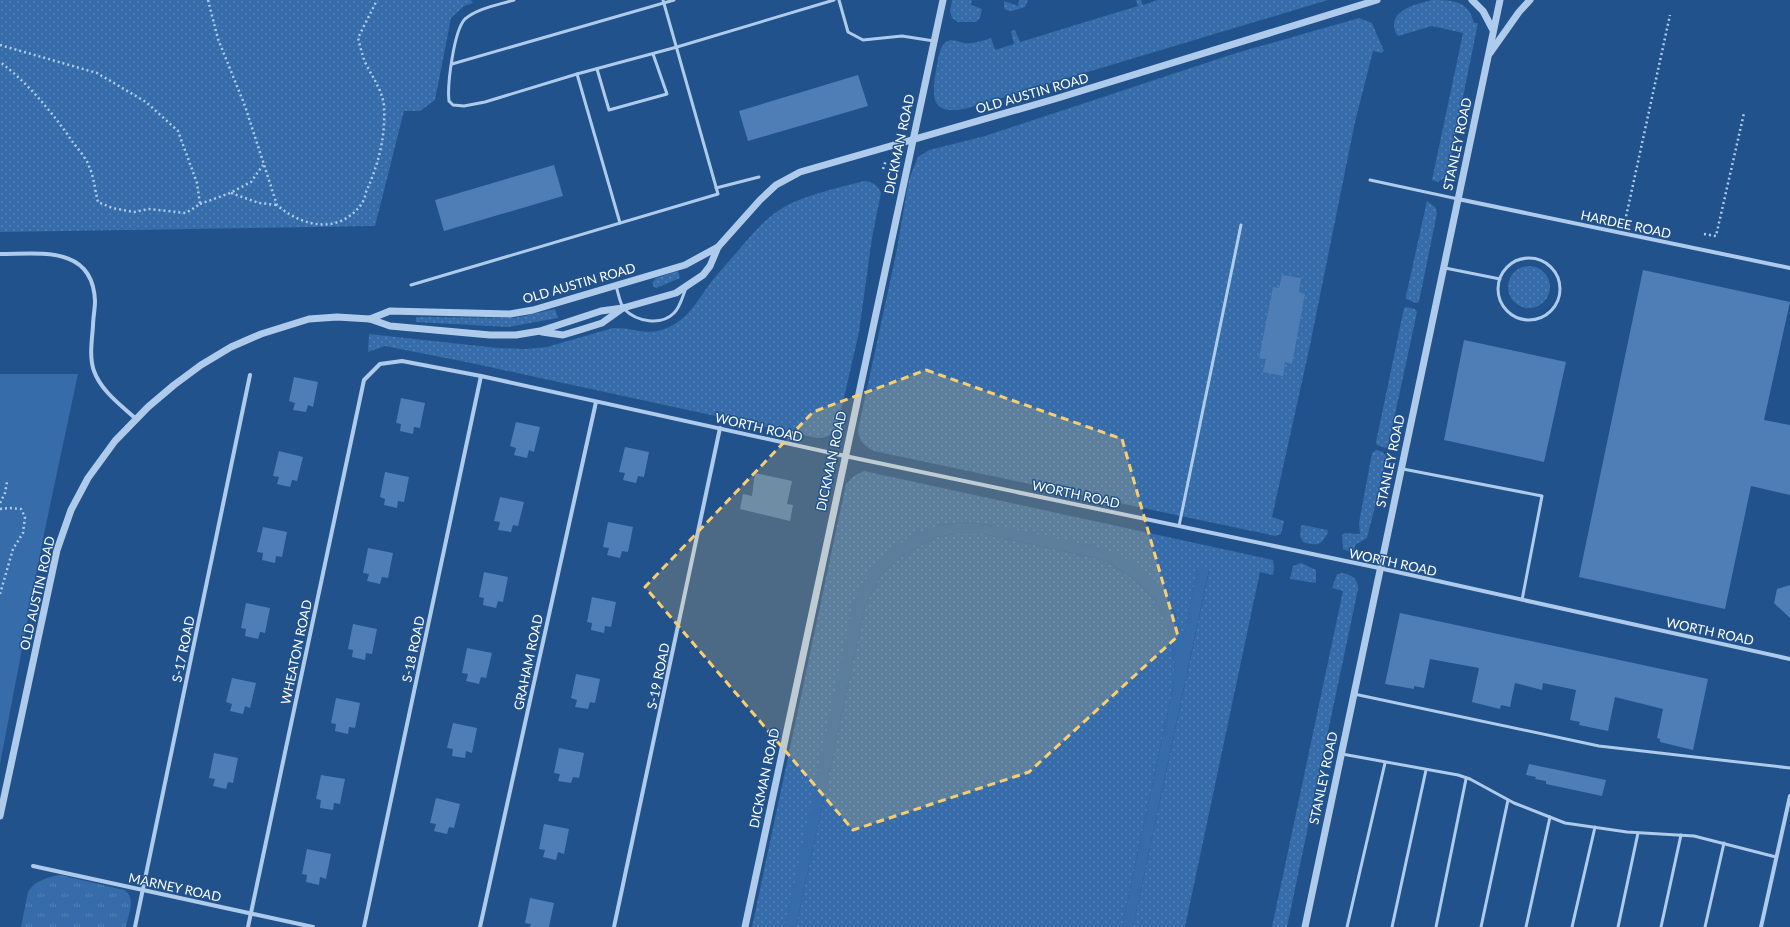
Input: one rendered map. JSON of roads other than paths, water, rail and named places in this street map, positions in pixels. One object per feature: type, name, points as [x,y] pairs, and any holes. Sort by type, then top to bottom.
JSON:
[{"type":"street","name":"DICKMAN ROAD","points":[[745,927],[942,0]]},
{"type":"street","name":"OLD AUSTIN ROAD","points":[[624,308],[676,293],[703,275],[710,266],[718,247],[760,200],[776,185],[800,172],[1058,98],[1377,0]]},
{"type":"street","points":[[1472,0],[1483,10],[1493,31]]},
{"type":"street","name":"STANLEY ROAD","points":[[1305,927],[1340,753],[1500,0]]},
{"type":"street","points":[[1488,57],[1519,12],[1530,0]]},
{"type":"street","name":"HARDEE ROAD","points":[[1458,199],[1790,268]]},
{"type":"street","name":"OLD AUSTIN ROAD","points":[[370,319],[390,311],[510,314],[533,310],[685,265],[718,247]]},
{"type":"street","points":[[0,254],[53,254],[67,257],[77,263],[87,273],[95,301],[92,348],[94,372],[106,390],[136,419]]},
{"type":"street","points":[[540,331],[601,311],[624,308]]},
{"type":"street","points":[[540,331],[563,335],[602,323],[624,308]]},
{"type":"street","name":"OLD AUSTIN ROAD","points":[[0,816],[57,550],[71,510],[88,478],[115,441],[136,419],[174,385],[201,365],[231,346],[261,334],[309,319],[337,317],[370,319],[390,326],[490,335],[516,335],[540,331]]},
{"type":"street","name":"WORTH ROAD","points":[[364,380],[380,364],[402,361],[481,376],[845,456],[1379,568],[1790,659]]},
{"type":"street","name":"S-17 ROAD","points":[[135,927],[250,375]]},
{"type":"street","name":"S-18 ROAD","points":[[364,927],[481,376]]},
{"type":"street","name":"WHEATON ROAD","points":[[248,927],[364,380]]},
{"type":"street","name":"GRAHAM ROAD","points":[[480,927],[596,402]]},
{"type":"street","name":"S-19 ROAD","points":[[614,927],[720,428]]},
{"type":"street","points":[[1761,927],[1790,796]]},
{"type":"street","name":"MARNEY ROAD","points":[[32,866],[313,927]]},
{"type":"lane","points":[[514,0],[477,11],[464,20],[457,39],[448,92],[448,101],[453,106],[464,106],[485,102],[577,74],[677,48],[834,0]]},
{"type":"lane","points":[[452,64],[663,1],[674,0]]},
{"type":"lane","points":[[839,0],[848,32],[863,40],[902,36],[934,40]]},
{"type":"lane","points":[[411,285],[718,194],[663,1]]},
{"type":"lane","points":[[596,69],[609,110],[667,94],[653,54]]},
{"type":"lane","points":[[577,74],[620,223]]},
{"type":"lane","points":[[716,188],[759,177]]},
{"type":"lane","points":[[1370,180],[1458,199]]},
{"type":"lane","points":[[1179,526],[1241,224]]},
{"type":"lane","points":[[1530,258],[1540,260],[1548,264],[1555,271],[1560,285],[1558,300],[1553,309],[1545,316],[1534,319],[1524,319],[1510,312],[1500,300],[1498,289],[1500,279],[1504,270],[1516,261],[1530,258]]},
{"type":"lane","points":[[1443,267],[1500,279]]},
{"type":"lane","points":[[616,286],[624,308],[639,320],[650,322],[668,317],[676,312],[687,286]]},
{"type":"lane","points":[[1401,469],[1542,496],[1522,600]]},
{"type":"lane","points":[[1353,694],[1599,746],[1790,768]]},
{"type":"lane","points":[[1340,753],[1384,763],[1458,775],[1508,800],[1565,823],[1638,833],[1694,836],[1776,857]]},
{"type":"lane","points":[[1348,927],[1384,763]]},
{"type":"lane","points":[[1392,927],[1426,770]]},
{"type":"lane","points":[[1436,927],[1466,778]]},
{"type":"lane","points":[[1481,927],[1508,800]]},
{"type":"lane","points":[[1526,927],[1550,817]]},
{"type":"lane","points":[[1572,927],[1595,827]]},
{"type":"lane","points":[[1618,927],[1638,833]]},
{"type":"lane","points":[[1661,927],[1680,835]]},
{"type":"lane","points":[[1705,927],[1724,843]]}]
